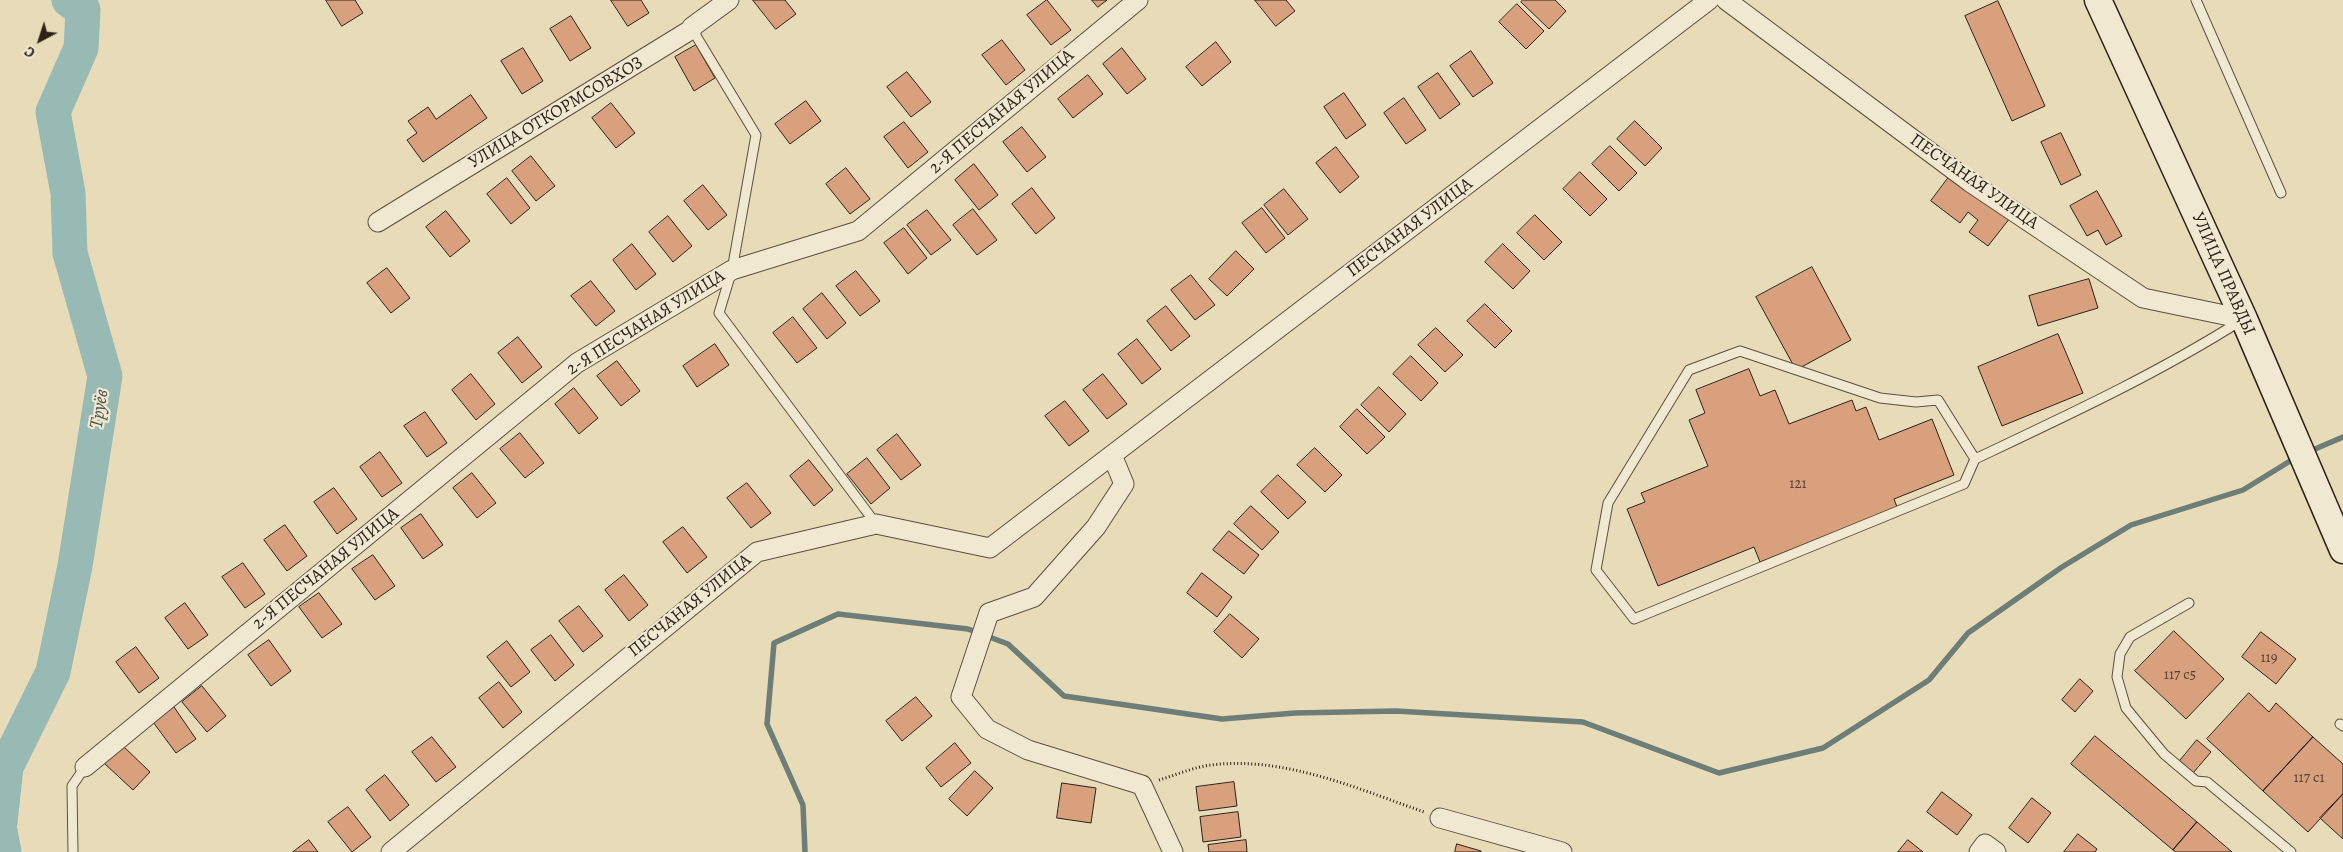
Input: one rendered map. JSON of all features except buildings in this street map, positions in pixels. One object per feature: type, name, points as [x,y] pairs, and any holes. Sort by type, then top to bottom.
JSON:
[{"type":"street","name":"УЛИЦА ОТКОРМСОВХОЗ","points":[[378,222],[692,29],[692,26],[730,0]]},
{"type":"street","name":"2-Я ПЕСЧАНАЯ УЛИЦА","points":[[85,767],[577,363],[732,270],[858,231],[1138,0]]},
{"type":"street","name":"ПЕСЧАНАЯ УЛИЦА","points":[[391,852],[757,552],[876,524],[990,548],[1709,0]]},
{"type":"street","name":"ПЕСЧАНАЯ УЛИЦА","points":[[1726,0],[1970,182],[2143,298],[2244,319]]},
{"type":"street","name":"УЛИЦА ПРАВДЫ","points":[[2098,0],[2244,319],[2343,550]]},
{"type":"street","points":[[1112,456],[1124,484],[1096,527],[1034,597],[988,613],[961,697],[987,729],[1028,750],[1142,785],[1173,852]]},
{"type":"street","points":[[1440,818],[1562,852]]},
{"type":"street","points":[[1979,852],[1985,844],[1996,852]]},
{"type":"lane","points":[[2196,0],[2281,193]]},
{"type":"lane","points":[[692,29],[756,136],[732,270],[719,313],[876,524]]},
{"type":"lane","points":[[1976,459],[1938,400],[1916,402],[1880,398],[1740,351],[1689,370],[1608,503],[1596,570],[1634,619],[1964,484],[1976,459],[2074,412],[2198,348],[2244,319]]},
{"type":"lane","points":[[2189,603],[2130,637],[2120,654],[2117,677],[2126,708],[2164,754],[2196,781],[2207,782],[2291,852]]},
{"type":"lane","points":[[73,852],[72,786],[85,767]]},
{"type":"path","points":[[1142,785],[1210,765],[1264,765],[1318,775],[1440,818]]},
{"type":"waterway","name":"Труёв","points":[[0,822],[6,767],[53,672],[75,566],[105,376],[70,253],[68,193],[53,112],[81,48],[83,10],[69,0]]},
{"type":"waterway","points":[[2308,452],[2343,437]]},
{"type":"waterway","points":[[805,852],[803,805],[767,724],[774,643],[838,614],[968,629],[1008,644],[1064,696],[1222,719],[1295,713],[1396,711],[1583,722],[1719,773],[1823,748],[1929,680],[1968,633],[2062,567],[2131,525],[2243,490],[2295,458]]},
{"type":"waterway","name":"Труёв","points":[[0,831],[4,852]]}]
